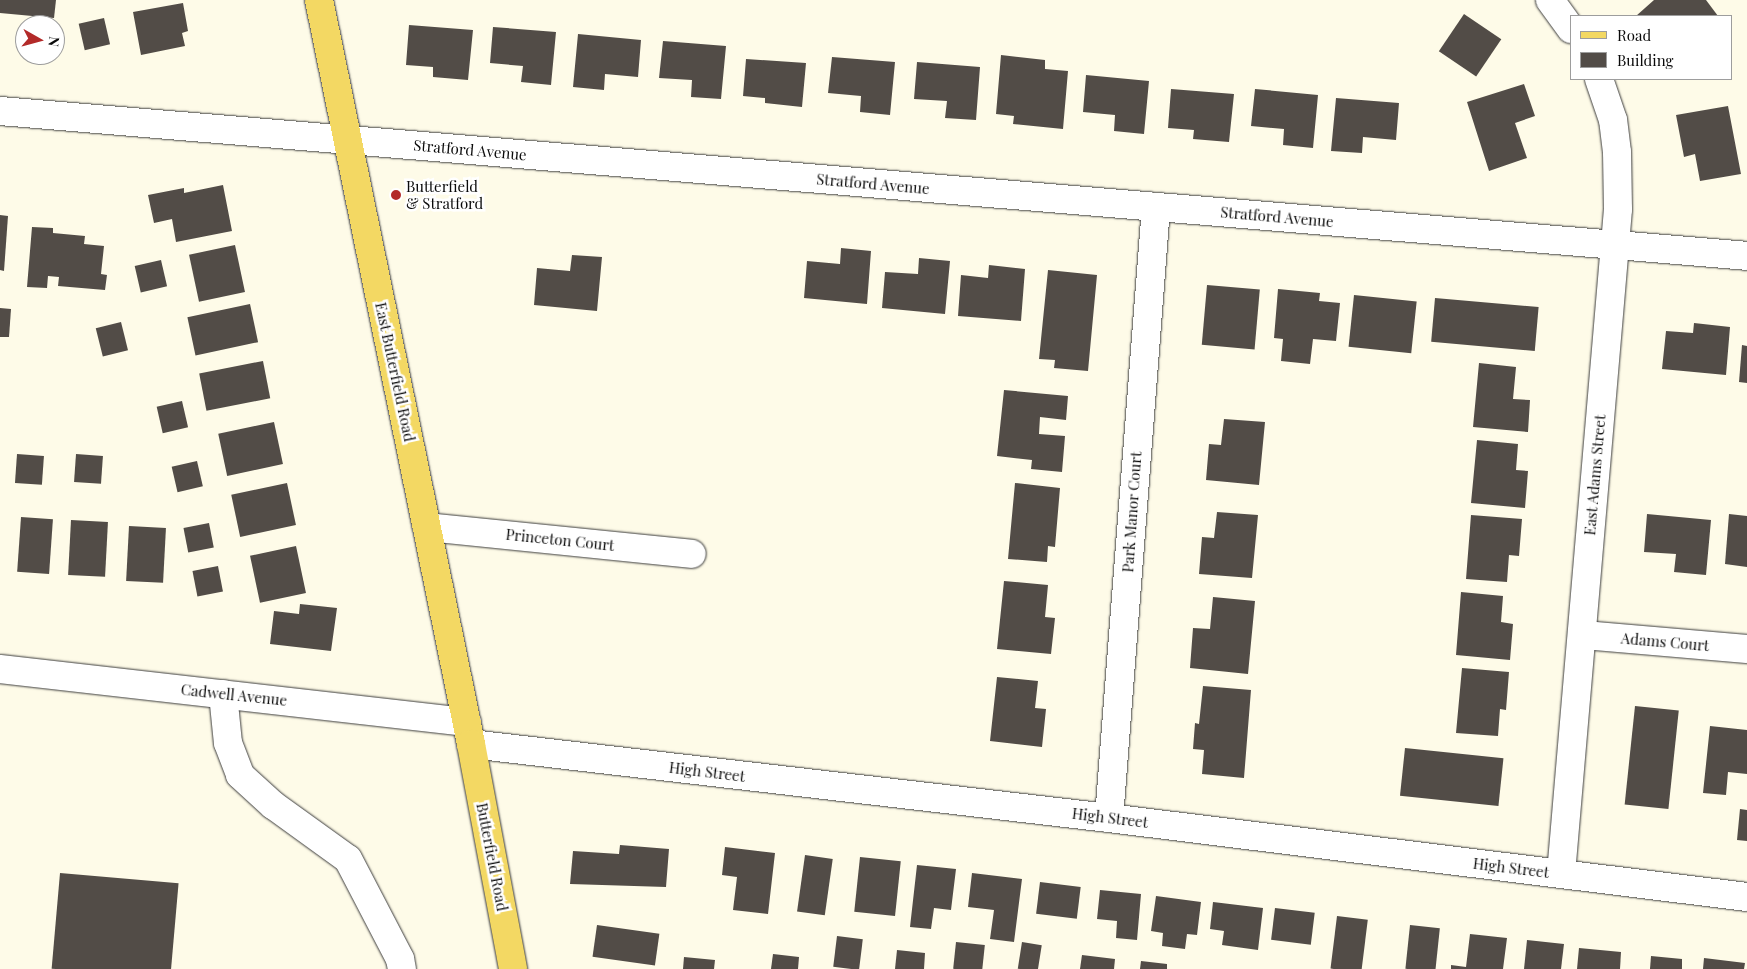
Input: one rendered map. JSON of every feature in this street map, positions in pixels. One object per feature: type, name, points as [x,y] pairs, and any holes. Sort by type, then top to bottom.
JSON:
[{"type":"main road","name":"East Butterfield Road","points":[[319,0],[469,733]]},
{"type":"main road","name":"Butterfield Road","points":[[469,733],[513,969]]},
{"type":"street","points":[[1550,0],[1570,28]]},
{"type":"street","name":"East Adams Street","points":[[1561,874],[1583,635],[1614,245],[1617,152],[1613,120],[1599,80]]},
{"type":"street","name":"Stratford Avenue","points":[[0,111],[1747,256]]},
{"type":"street","name":"Park Manor Court","points":[[1109,818],[1156,207]]},
{"type":"street","name":"Princeton Court","points":[[427,527],[692,554]]},
{"type":"street","name":"Adams Court","points":[[1583,635],[1747,649]]},
{"type":"street","name":"Cadwell Avenue","points":[[0,669],[223,694],[469,733]]},
{"type":"street","points":[[223,694],[228,744],[240,775],[273,805],[348,859],[400,959],[402,969]]},
{"type":"street","name":"High Street","points":[[469,733],[1109,818],[1747,897]]},
{"type":"building","points":[[0,0],[56,0],[54,15],[0,13]]},
{"type":"building","points":[[1654,0],[1706,0],[1717,15],[1637,15]]},
{"type":"building","points":[[183,3],[188,31],[182,33],[185,46],[141,55],[133,12]]},
{"type":"building","points":[[1464,14],[1501,39],[1476,76],[1439,51]]},
{"type":"building","points":[[104,18],[110,44],[85,50],[79,24]]},
{"type":"building","points":[[409,25],[473,30],[468,80],[433,77],[433,67],[406,65]]},
{"type":"building","points":[[493,27],[556,32],[551,85],[521,82],[523,66],[490,63]]},
{"type":"building","points":[[578,34],[641,40],[638,77],[605,74],[604,90],[573,87]]},
{"type":"building","points":[[663,41],[726,46],[721,99],[691,97],[692,80],[659,78]]},
{"type":"building","points":[[1001,55],[1045,60],[1045,69],[1068,71],[1063,129],[1013,124],[1014,116],[996,114]]},
{"type":"building","points":[[832,57],[895,62],[890,115],[860,112],[861,96],[828,93]]},
{"type":"building","points":[[746,59],[806,63],[802,107],[765,103],[765,98],[743,96]]},
{"type":"building","points":[[917,62],[980,67],[976,120],[945,118],[947,101],[914,99]]},
{"type":"building","points":[[1086,75],[1149,81],[1144,134],[1114,131],[1115,115],[1083,112]]},
{"type":"building","points":[[1524,84],[1535,116],[1515,123],[1527,158],[1489,171],[1467,102]]},
{"type":"building","points":[[1171,89],[1234,94],[1229,142],[1193,139],[1194,130],[1168,128]]},
{"type":"building","points":[[1255,89],[1318,95],[1313,148],[1283,145],[1284,129],[1251,126]]},
{"type":"building","points":[[1336,98],[1399,103],[1396,140],[1363,137],[1362,153],[1331,151]]},
{"type":"building","points":[[1728,106],[1741,174],[1700,181],[1695,154],[1684,157],[1676,115]]},
{"type":"building","points":[[223,185],[232,231],[176,242],[172,219],[154,223],[148,195],[184,188],[184,193]]},
{"type":"building","points":[[0,215],[8,216],[4,271],[0,270]]},
{"type":"building","points":[[32,227],[53,228],[53,233],[85,236],[84,244],[104,246],[101,274],[107,275],[105,290],[58,286],[59,277],[48,276],[47,288],[27,287]]},
{"type":"building","points":[[235,245],[245,292],[199,302],[189,255]]},
{"type":"building","points":[[841,248],[871,251],[867,304],[804,298],[807,261],[840,264]]},
{"type":"building","points":[[572,255],[602,257],[597,311],[534,305],[537,268],[570,271]]},
{"type":"building","points":[[919,258],[950,261],[945,314],[882,308],[885,272],[918,274]]},
{"type":"building","points":[[161,260],[167,286],[141,292],[135,266]]},
{"type":"building","points":[[989,265],[1025,269],[1021,321],[958,316],[961,275],[988,278]]},
{"type":"building","points":[[1048,270],[1097,275],[1088,371],[1054,368],[1055,360],[1039,359]]},
{"type":"building","points":[[1207,285],[1260,290],[1255,349],[1202,345]]},
{"type":"building","points":[[1278,289],[1320,293],[1319,301],[1340,303],[1336,341],[1313,339],[1310,364],[1281,361],[1283,339],[1274,338]]},
{"type":"building","points":[[1354,295],[1417,302],[1411,353],[1349,347]]},
{"type":"building","points":[[1435,298],[1539,307],[1535,351],[1431,342]]},
{"type":"building","points":[[250,304],[258,342],[196,355],[187,317]]},
{"type":"building","points":[[0,308],[11,309],[9,337],[0,337]]},
{"type":"building","points":[[121,322],[128,350],[103,356],[96,328]]},
{"type":"building","points":[[1694,323],[1730,327],[1726,375],[1662,369],[1666,331],[1693,333]]},
{"type":"building","points":[[1742,345],[1747,346],[1747,383],[1739,382]]},
{"type":"building","points":[[263,361],[270,398],[206,411],[199,373]]},
{"type":"building","points":[[1479,363],[1516,367],[1513,399],[1530,400],[1528,432],[1473,427]]},
{"type":"building","points":[[1004,390],[1068,396],[1066,420],[1040,417],[1039,434],[1065,436],[1062,472],[1031,469],[1032,460],[997,456]]},
{"type":"building","points":[[182,401],[188,427],[163,433],[157,407]]},
{"type":"building","points":[[1224,419],[1265,422],[1259,485],[1206,480],[1209,444],[1221,445]]},
{"type":"building","points":[[274,422],[283,464],[227,476],[218,434]]},
{"type":"building","points":[[1477,440],[1518,444],[1516,470],[1528,471],[1525,508],[1471,503]]},
{"type":"building","points":[[17,454],[44,456],[42,485],[15,483]]},
{"type":"building","points":[[76,454],[103,456],[101,484],[74,482]]},
{"type":"building","points":[[197,461],[203,486],[178,492],[172,467]]},
{"type":"building","points":[[287,483],[296,525],[240,537],[231,495]]},
{"type":"building","points":[[1015,483],[1060,488],[1055,547],[1048,546],[1047,562],[1008,559]]},
{"type":"building","points":[[1217,512],[1258,515],[1252,578],[1199,574],[1202,537],[1214,538]]},
{"type":"building","points":[[1647,514],[1711,520],[1706,575],[1674,572],[1676,554],[1644,552]]},
{"type":"building","points":[[1729,514],[1747,516],[1747,567],[1725,564]]},
{"type":"building","points":[[1471,515],[1522,519],[1519,556],[1509,555],[1507,582],[1466,579]]},
{"type":"building","points":[[21,517],[53,519],[49,574],[17,572]]},
{"type":"building","points":[[71,520],[108,522],[105,577],[68,575]]},
{"type":"building","points":[[209,523],[214,548],[188,553],[183,528]]},
{"type":"building","points":[[129,526],[166,528],[163,583],[126,581]]},
{"type":"building","points":[[296,546],[306,593],[260,603],[250,556]]},
{"type":"building","points":[[218,566],[223,592],[197,596],[192,571]]},
{"type":"building","points":[[1004,581],[1048,585],[1045,617],[1055,618],[1051,654],[997,649]]},
{"type":"building","points":[[1461,592],[1503,596],[1501,622],[1513,624],[1510,660],[1456,655]]},
{"type":"building","points":[[1213,597],[1255,601],[1248,674],[1190,668],[1193,628],[1210,629]]},
{"type":"building","points":[[300,604],[337,608],[331,651],[270,644],[274,611],[299,614]]},
{"type":"building","points":[[1462,668],[1509,672],[1506,710],[1500,709],[1498,736],[1456,733]]},
{"type":"building","points":[[997,677],[1038,681],[1035,708],[1046,709],[1042,747],[990,741]]},
{"type":"building","points":[[1203,686],[1251,690],[1244,778],[1202,774],[1204,750],[1193,749],[1195,723],[1199,724]]},
{"type":"building","points":[[1635,706],[1679,711],[1668,809],[1625,804]]},
{"type":"building","points":[[1710,726],[1747,730],[1747,774],[1728,772],[1726,795],[1703,793]]},
{"type":"building","points":[[1405,748],[1503,758],[1498,806],[1400,796]]},
{"type":"building","points":[[1740,809],[1747,810],[1747,841],[1737,840]]},
{"type":"building","points":[[620,845],[669,849],[666,887],[570,884],[573,851],[619,854]]},
{"type":"building","points":[[725,847],[775,853],[768,914],[733,910],[737,877],[722,875]]},
{"type":"building","points":[[805,855],[833,859],[825,915],[797,911]]},
{"type":"building","points":[[860,857],[901,861],[895,916],[854,912]]},
{"type":"building","points":[[917,865],[956,869],[951,910],[934,908],[931,929],[910,927]]},
{"type":"building","points":[[60,873],[179,883],[171,969],[52,969]]},
{"type":"building","points":[[972,873],[1022,879],[1014,942],[990,939],[994,910],[968,907]]},
{"type":"building","points":[[1040,882],[1081,887],[1077,919],[1036,914]]},
{"type":"building","points":[[1100,890],[1141,894],[1137,940],[1116,938],[1117,921],[1097,919]]},
{"type":"building","points":[[1156,896],[1201,902],[1197,935],[1187,934],[1185,949],[1162,946],[1163,933],[1151,931]]},
{"type":"building","points":[[1213,902],[1263,908],[1258,950],[1222,945],[1224,931],[1210,929]]},
{"type":"building","points":[[1275,908],[1315,913],[1311,945],[1271,940]]},
{"type":"building","points":[[1337,916],[1368,920],[1362,969],[1331,969]]},
{"type":"building","points":[[597,925],[659,934],[655,965],[593,957]]},
{"type":"building","points":[[1410,925],[1440,928],[1436,969],[1405,969]]},
{"type":"building","points":[[1470,934],[1507,938],[1503,969],[1451,969],[1451,965],[1466,967]]},
{"type":"building","points":[[837,936],[863,939],[859,969],[833,967]]},
{"type":"building","points":[[1527,940],[1564,944],[1561,969],[1524,969]]},
{"type":"building","points":[[956,942],[985,945],[982,969],[953,969]]},
{"type":"building","points":[[1022,942],[1042,945],[1038,969],[1018,969]]},
{"type":"building","points":[[1579,948],[1621,952],[1620,969],[1577,969]]},
{"type":"building","points":[[897,950],[925,953],[924,969],[895,969]]},
{"type":"building","points":[[773,954],[799,957],[798,969],[771,969]]},
{"type":"building","points":[[1082,955],[1115,959],[1114,969],[1080,969]]},
{"type":"building","points":[[1651,956],[1682,959],[1682,969],[1650,969]]},
{"type":"building","points":[[684,957],[715,960],[714,969],[683,969]]},
{"type":"building","points":[[1704,958],[1745,963],[1744,969],[1703,969]]},
{"type":"building","points":[[1141,961],[1167,964],[1167,969],[1140,969]]},
{"type":"place","name":"Butterfield & Stratford","points":[[396,195]]}]
